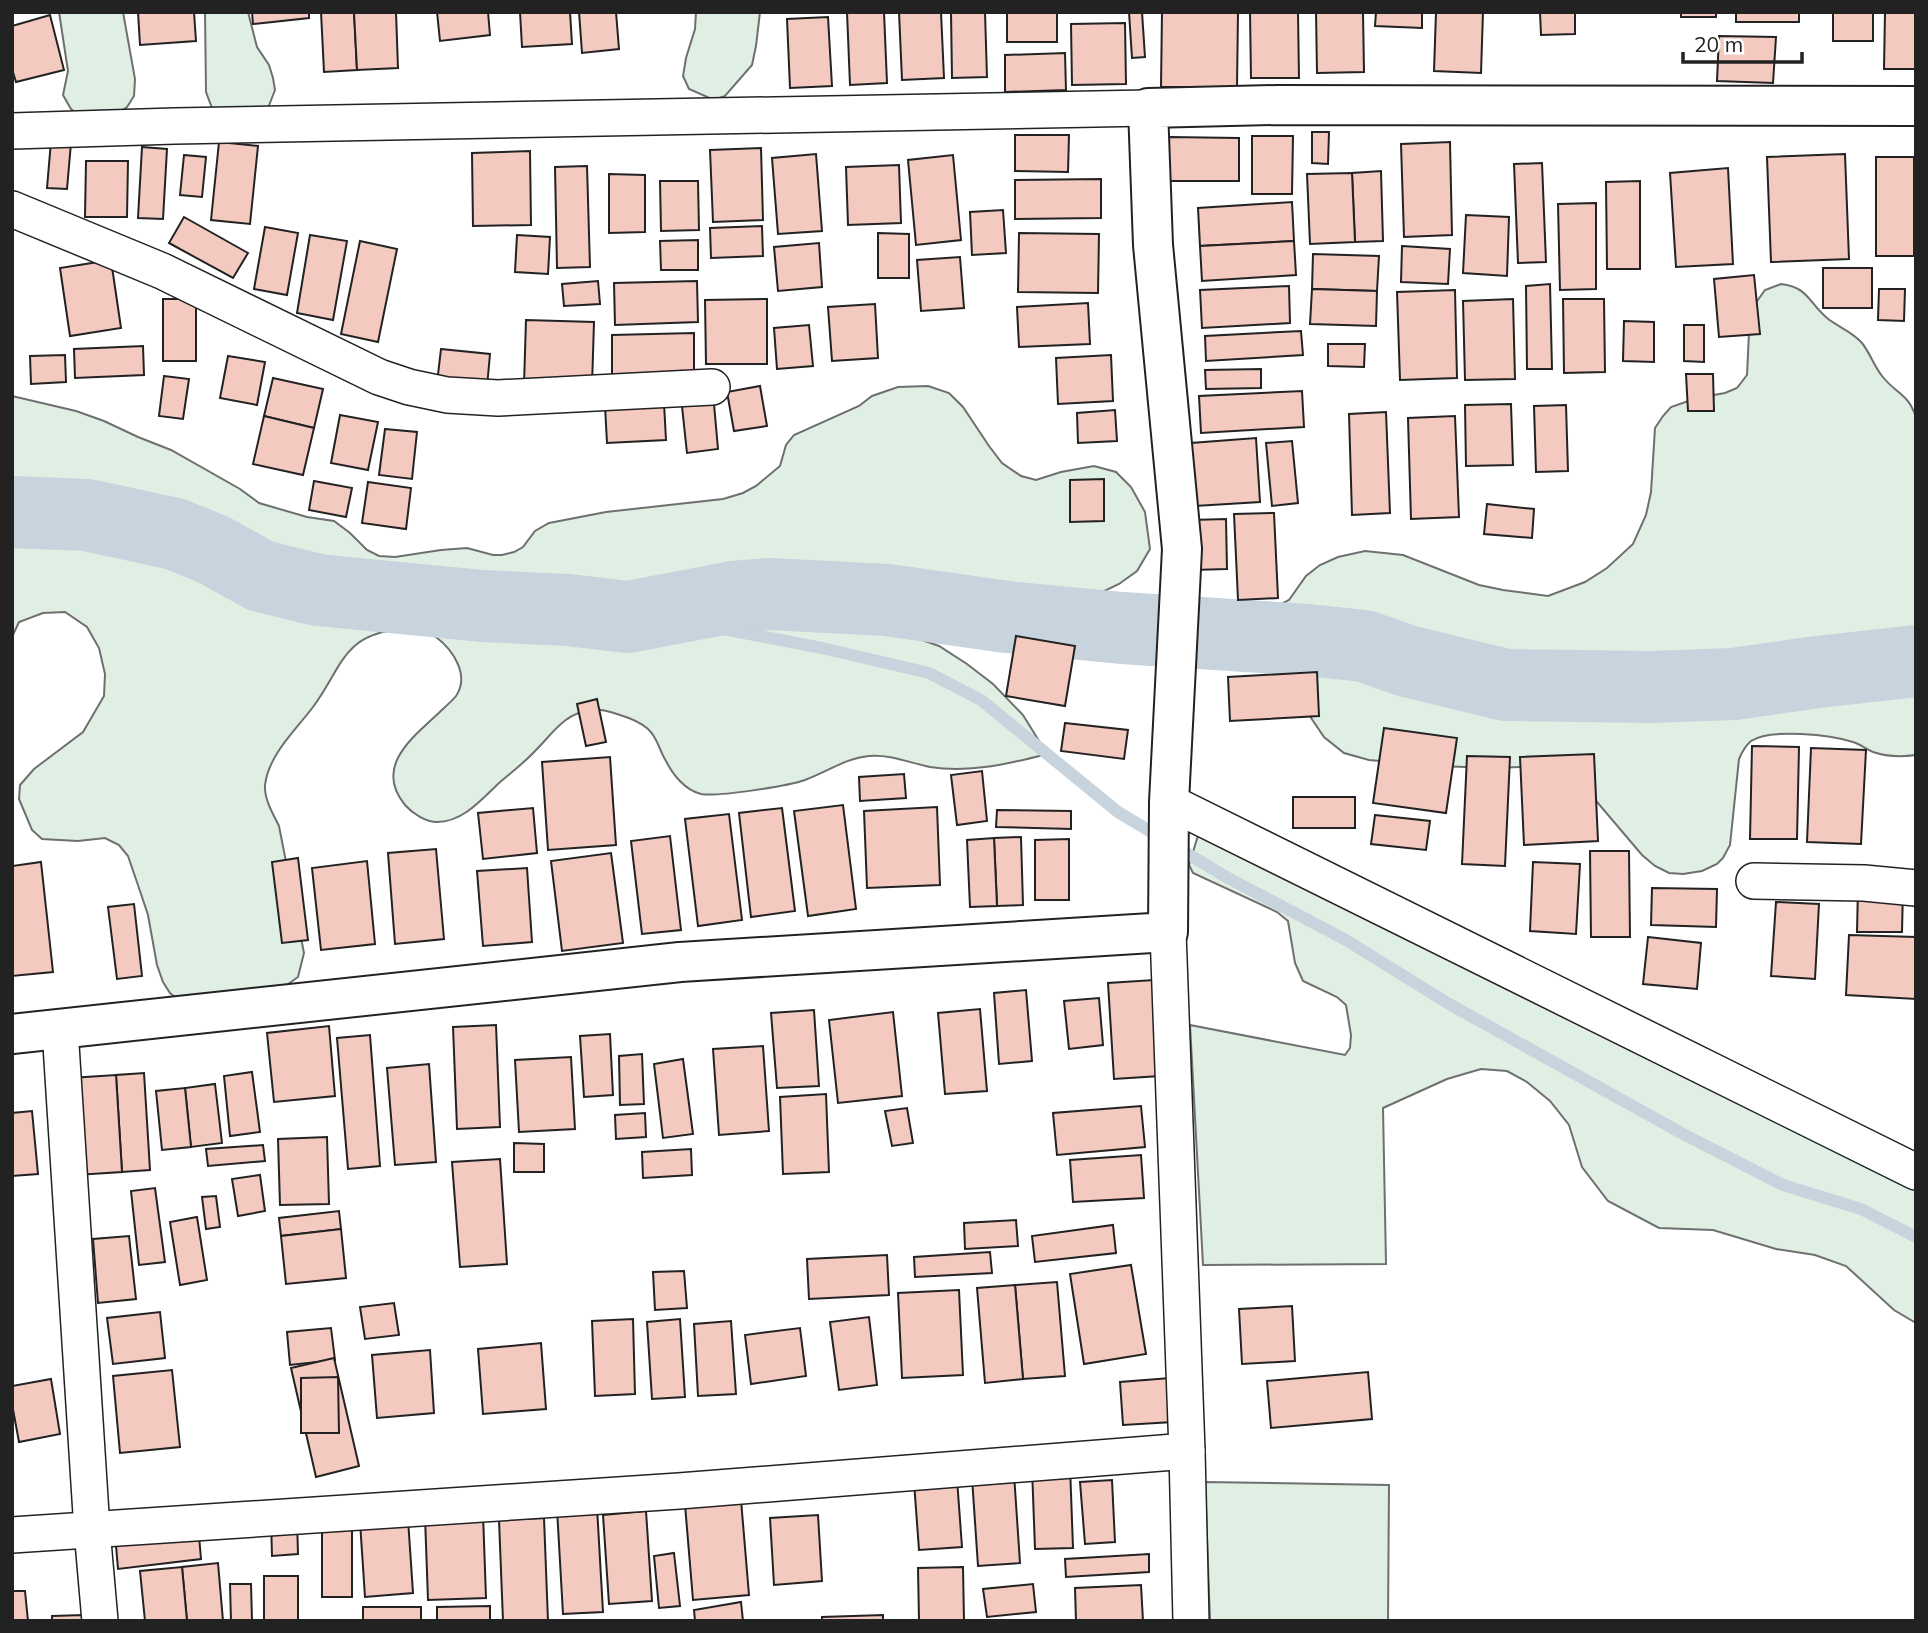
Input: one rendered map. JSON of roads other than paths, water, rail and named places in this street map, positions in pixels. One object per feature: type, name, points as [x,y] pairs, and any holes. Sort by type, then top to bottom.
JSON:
[{"type":"street","points":[[12,131],[1277,105],[1916,106]]},
{"type":"street","points":[[1148,108],[1153,245],[1182,549],[1169,812],[1167,932],[1191,1621]]},
{"type":"street","points":[[12,209],[162,271],[379,377],[410,387],[447,395],[498,398],[712,387]]},
{"type":"street","points":[[1169,812],[1916,1172]]},
{"type":"street","points":[[1755,881],[1864,883],[1916,888]]},
{"type":"street","points":[[12,1034],[680,962],[1167,932]]},
{"type":"street","points":[[60,1029],[100,1621]]},
{"type":"street","points":[[12,1535],[665,1492],[1187,1451]]},
{"type":"waterway","points":[[12,512],[87,515],[175,534],[214,550],[261,576],[318,590],[482,606],[568,610],[628,617],[733,597],[770,594],[887,600],[1007,617],[1364,646],[1407,661],[1506,685],[1651,687],[1734,684],[1916,661]]},
{"type":"waterway","points":[[628,617],[697,624],[822,648],[929,673],[981,700],[1118,812],[1228,878],[1346,940],[1449,1004],[1685,1135],[1783,1185],[1861,1209],[1916,1237]]}]
